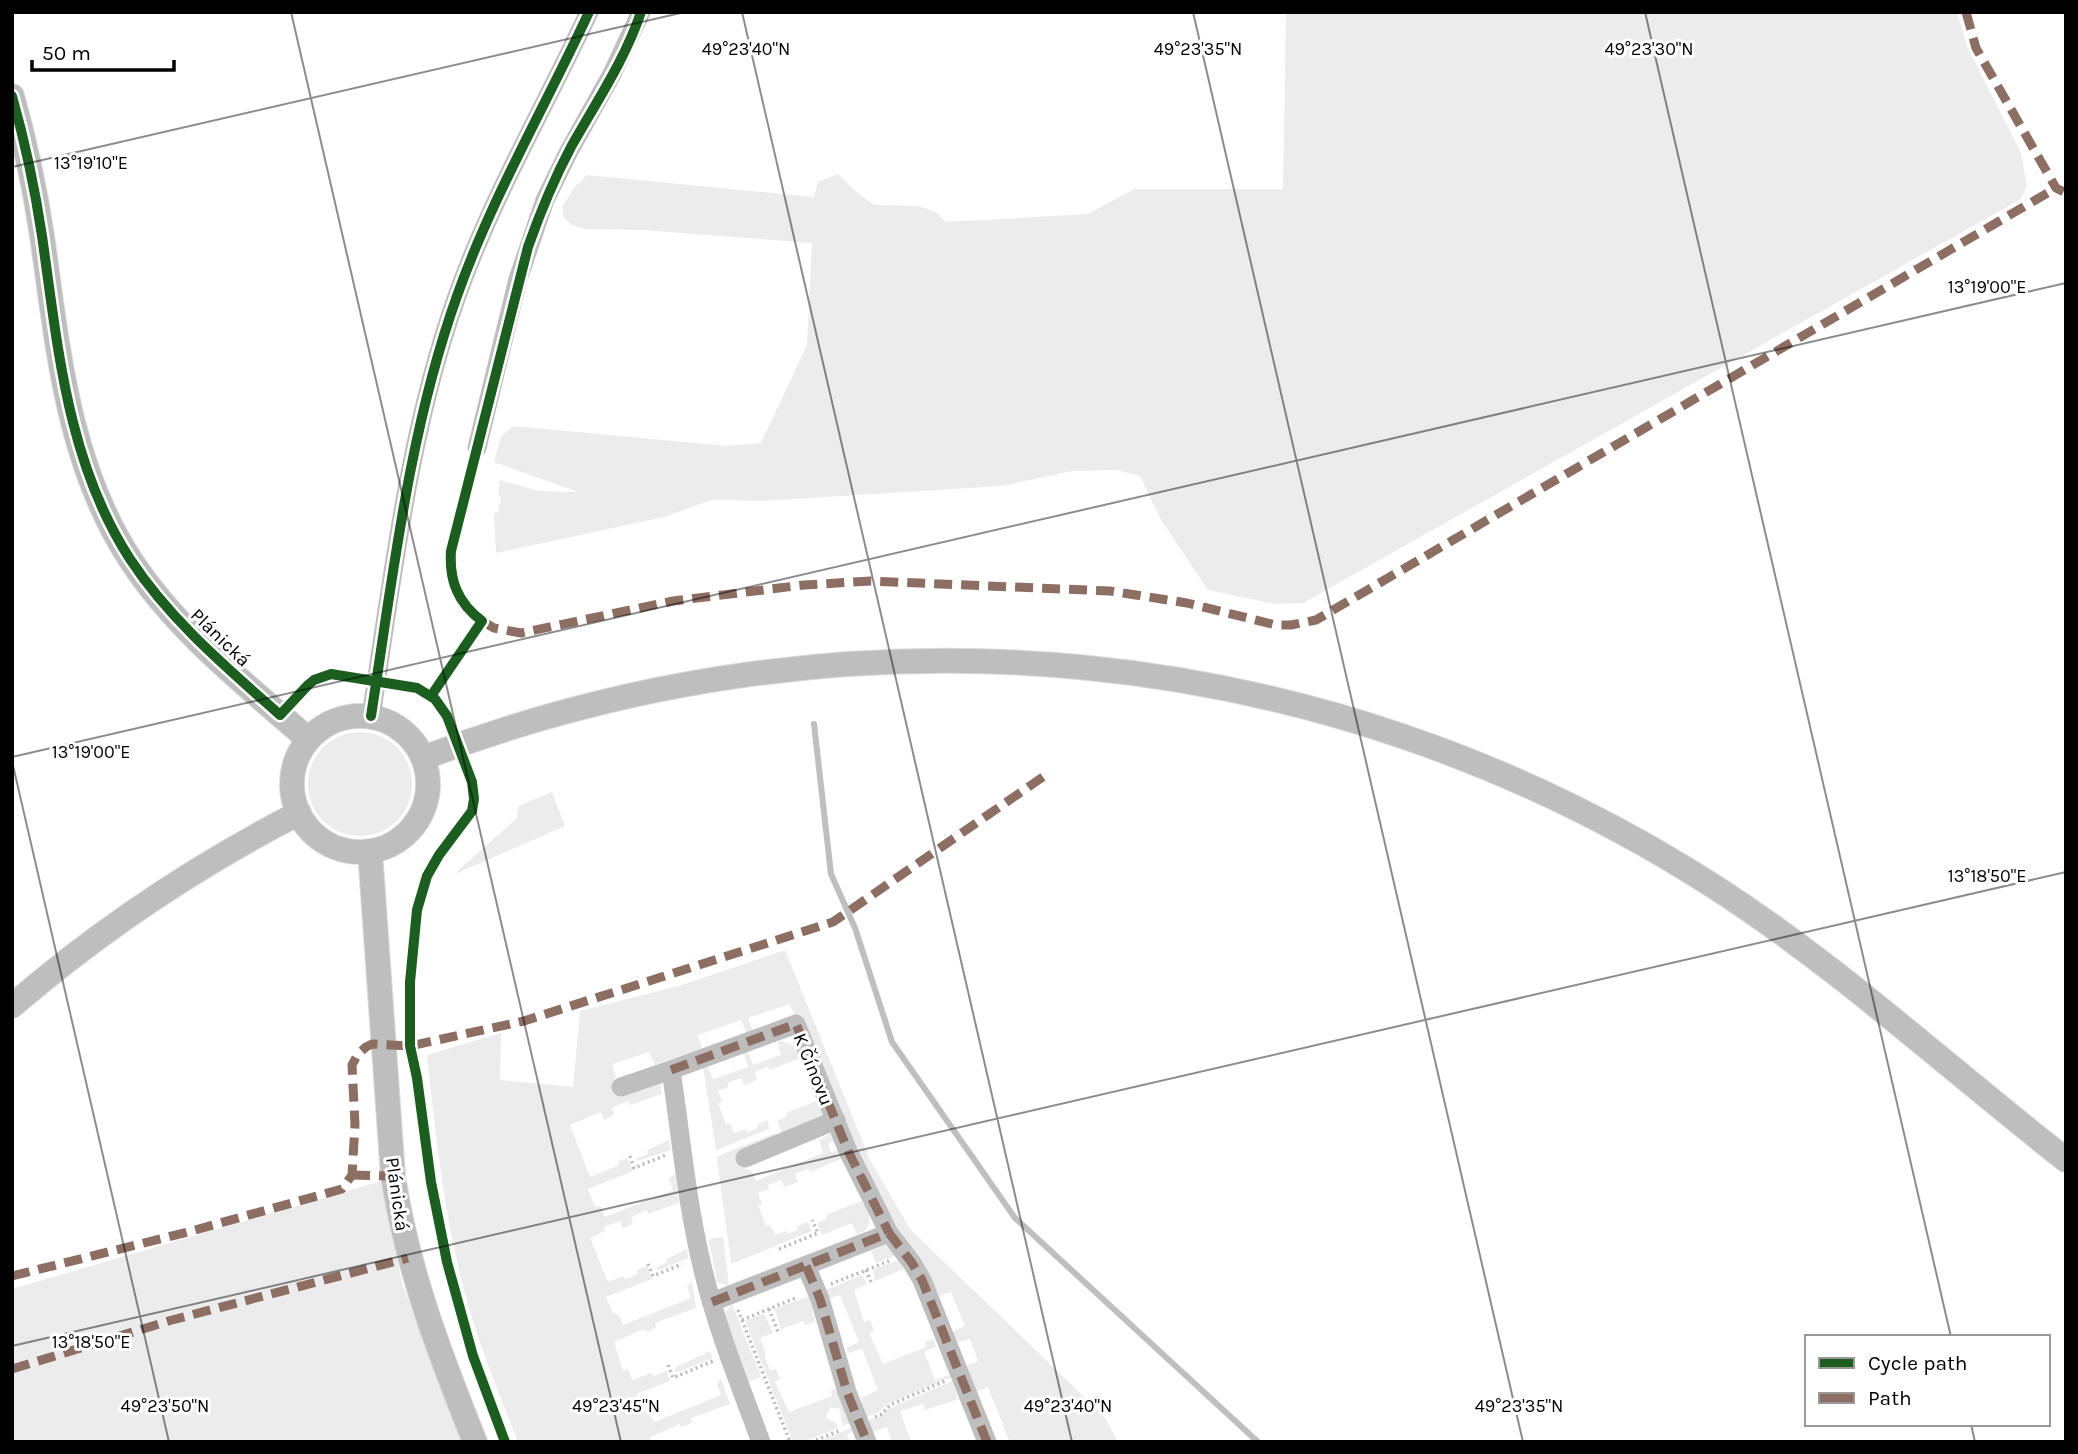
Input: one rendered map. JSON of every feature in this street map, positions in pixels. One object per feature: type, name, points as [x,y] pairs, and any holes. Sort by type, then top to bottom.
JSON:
[{"type":"main road","name":"Plánická","points":[[12,96],[29,164],[58,355],[78,446],[92,487],[106,517],[143,578],[198,640],[308,739]]},
{"type":"main road","points":[[423,758],[506,728],[638,692],[756,672],[845,663],[934,660],[1066,665],[1195,682],[1284,701],[1375,727],[1483,766],[1582,811],[1676,863],[1816,958],[2066,1160]]},
{"type":"main road","points":[[371,716],[391,723],[412,740],[423,758],[427,772],[427,793],[417,820],[397,841],[370,851],[349,851],[328,844],[311,831],[299,813],[292,778],[297,757],[308,739],[334,720],[371,716]]},
{"type":"main road","points":[[12,1006],[94,940],[149,901],[252,838],[299,813]]},
{"type":"main road","name":"Plánická","points":[[370,851],[393,1176],[400,1221],[424,1311],[475,1442]]},
{"type":"street","points":[[371,716],[413,463],[446,329],[492,210],[589,12]]},
{"type":"street","points":[[477,448],[518,279],[545,200],[612,74],[641,12]]},
{"type":"street","name":"K Čínovu","points":[[621,1087],[796,1024],[874,1208],[922,1280],[987,1442]]},
{"type":"street","points":[[671,1070],[693,1222],[712,1303],[761,1442]]},
{"type":"street","points":[[745,1157],[836,1120]]},
{"type":"street","points":[[712,1303],[889,1233]]},
{"type":"street","points":[[806,1266],[820,1299],[847,1392],[867,1442]]},
{"type":"path","points":[[630,1156],[634,1168],[674,1152]]},
{"type":"path","points":[[779,1249],[818,1233],[813,1220]]},
{"type":"path","points":[[648,1264],[653,1276],[691,1261]]},
{"type":"path","points":[[866,1270],[872,1284]]},
{"type":"path","points":[[732,1295],[790,1442]]},
{"type":"path","points":[[769,1309],[778,1332]]},
{"type":"path","points":[[668,1365],[673,1378],[717,1360]]},
{"type":"path","points":[[811,1442],[882,1414],[890,1405],[960,1375]]},
{"type":"shaded area","points":[[1286,12],[1957,12],[1967,46],[2021,153],[2027,185],[2021,199],[1303,603],[1276,604],[1208,590],[1161,520],[1140,476],[1117,470],[1072,471],[1001,486],[762,501],[711,500],[664,517],[496,553],[494,513],[498,513],[501,497],[498,495],[500,480],[538,491],[578,492],[494,462],[501,437],[513,426],[727,446],[761,443],[807,345],[812,243],[642,230],[586,229],[572,225],[564,217],[562,207],[574,188],[587,175],[814,197],[818,182],[838,174],[874,205],[918,206],[936,212],[946,222],[1088,214],[1134,189],[1283,189]]},
{"type":"shaded area","points":[[360,732],[380,736],[397,747],[408,764],[412,784],[408,804],[397,821],[380,832],[360,836],[340,832],[323,821],[312,804],[308,784],[312,764],[323,747],[340,736]]},
{"type":"shaded area","points":[[552,792],[565,826],[453,875],[517,818],[518,806]]},
{"type":"shaded area","points":[[785,950],[870,1160],[910,1229],[1104,1416],[1118,1442],[1010,1442],[988,1387],[976,1392],[965,1366],[978,1361],[970,1339],[956,1343],[952,1332],[965,1326],[951,1292],[939,1296],[898,1229],[862,1160],[802,1015],[795,1017],[790,1004],[748,1018],[753,1032],[747,1034],[741,1020],[698,1035],[702,1048],[655,1065],[649,1052],[612,1064],[620,1095],[660,1084],[662,1094],[630,1105],[628,1101],[612,1108],[614,1115],[604,1120],[601,1112],[570,1125],[590,1177],[619,1165],[618,1161],[627,1158],[633,1171],[588,1189],[594,1205],[601,1207],[605,1217],[673,1190],[669,1179],[675,1173],[679,1203],[648,1214],[647,1210],[631,1217],[633,1224],[623,1228],[620,1221],[604,1227],[605,1231],[590,1238],[608,1282],[638,1274],[637,1270],[647,1266],[652,1279],[606,1297],[613,1313],[619,1315],[623,1325],[691,1298],[687,1286],[692,1281],[696,1308],[655,1323],[656,1328],[646,1332],[644,1329],[614,1342],[623,1371],[628,1369],[632,1380],[667,1371],[670,1381],[636,1394],[643,1411],[649,1412],[654,1422],[721,1395],[717,1384],[721,1378],[730,1404],[691,1418],[692,1423],[681,1427],[680,1424],[650,1437],[651,1442],[518,1442],[480,1341],[461,1279],[444,1196],[427,1055],[501,1033],[500,1080],[573,1087],[580,1011],[682,985]]},
{"type":"shaded area","points":[[777,1042],[793,1045],[800,1058],[770,1070],[768,1067],[755,1072],[757,1080],[744,1085],[741,1078],[718,1091],[722,1101],[718,1103],[726,1124],[730,1123],[734,1133],[746,1129],[748,1132],[758,1128],[757,1124],[768,1120],[769,1129],[716,1150],[703,1067],[708,1068],[713,1079],[748,1067],[744,1053],[748,1052],[753,1065],[781,1055]]},
{"type":"shaded area","points":[[816,1101],[824,1117],[783,1135],[777,1121],[787,1116],[786,1113]]},
{"type":"shaded area","points":[[775,1133],[777,1138],[739,1153],[745,1169],[752,1171],[756,1181],[823,1153],[819,1140],[830,1134],[834,1141],[828,1144],[831,1152],[838,1150],[841,1159],[810,1172],[808,1169],[795,1174],[798,1182],[784,1187],[781,1180],[758,1193],[762,1204],[758,1205],[766,1226],[770,1225],[775,1235],[786,1231],[788,1234],[798,1230],[797,1226],[808,1222],[812,1231],[734,1263],[731,1262],[717,1159],[718,1156]]},
{"type":"shaded area","points":[[669,1140],[671,1150],[637,1161],[636,1159],[648,1154],[647,1150]]},
{"type":"shaded area","points":[[382,1181],[402,1284],[466,1442],[12,1442],[12,1289]]},
{"type":"shaded area","points":[[861,1201],[869,1215],[867,1229],[857,1234],[852,1223],[822,1235],[817,1223],[827,1219],[826,1215]]},
{"type":"shaded area","points":[[723,1237],[729,1286],[717,1282],[709,1241]]},
{"type":"shaded area","points":[[884,1245],[899,1254],[876,1263],[871,1251]]},
{"type":"shaded area","points":[[687,1249],[688,1258],[659,1270],[656,1268],[667,1262],[666,1259]]},
{"type":"shaded area","points":[[901,1259],[904,1269],[875,1281],[873,1270]]},
{"type":"shaded area","points":[[862,1275],[867,1284],[854,1290],[864,1322],[870,1320],[874,1331],[869,1333],[883,1364],[926,1347],[925,1342],[934,1338],[936,1347],[924,1352],[935,1380],[949,1375],[951,1377],[887,1404],[879,1412],[866,1417],[861,1398],[878,1390],[862,1349],[849,1353],[847,1351],[847,1347],[859,1342],[840,1295],[827,1299],[823,1291]]},
{"type":"shaded area","points":[[811,1295],[815,1307],[812,1311],[815,1322],[805,1325],[803,1321],[781,1329],[775,1309]]},
{"type":"shaded area","points":[[732,1304],[761,1377],[748,1382],[725,1320],[725,1313]]},
{"type":"shaded area","points":[[764,1314],[773,1333],[760,1338],[766,1354],[764,1355],[770,1370],[776,1369],[780,1379],[775,1382],[789,1412],[832,1396],[831,1390],[841,1387],[855,1421],[842,1426],[840,1409],[830,1407],[826,1417],[835,1422],[838,1428],[803,1442],[793,1442],[746,1323],[747,1320]]},
{"type":"shaded area","points":[[710,1351],[713,1358],[675,1371],[676,1367]]},
{"type":"shaded area","points":[[952,1381],[956,1400],[925,1410],[923,1404],[900,1411],[911,1441],[892,1442],[887,1427],[873,1432],[867,1421]]},
{"type":"shaded area","points":[[857,1426],[858,1429],[847,1434],[850,1442],[816,1442]]},
{"type":"waterway","points":[[814,724],[831,874],[855,928],[892,1042],[1015,1218],[1258,1442]]},
{"type":"marked path","points":[[1966,12],[1976,48],[2056,188],[2066,193]]},
{"type":"marked path","points":[[482,621],[494,628],[521,633],[673,601],[804,585],[871,581],[1110,591],[1187,603],[1276,625],[1316,620],[2056,188]]},
{"type":"marked path","points":[[12,1276],[188,1232],[342,1189],[352,1175],[355,1125],[352,1065],[366,1047],[372,1044],[410,1046],[524,1021],[833,922],[1050,772]]},
{"type":"marked path","points":[[671,1070],[796,1024],[848,1151],[889,1233]]},
{"type":"marked path","points":[[352,1175],[393,1176]]},
{"type":"marked path","points":[[712,1302],[889,1233],[922,1280],[987,1442]]},
{"type":"marked path","points":[[12,1369],[172,1320],[408,1258]]},
{"type":"marked path","points":[[806,1266],[820,1299],[847,1392],[867,1442]]},
{"type":"cycle path","points":[[371,716],[404,504],[426,398],[440,347],[486,223],[589,12]]},
{"type":"cycle path","points":[[431,696],[482,621],[467,607],[457,590],[452,572],[451,551],[528,247],[559,171],[618,64],[641,12]]},
{"type":"cycle path","points":[[12,96],[33,183],[68,403],[92,483],[109,522],[130,559],[181,623],[280,715],[314,680],[331,674],[417,688],[435,699],[447,716],[472,782],[472,811],[427,876],[417,910],[410,982],[410,1046],[431,1182],[447,1262],[473,1356],[505,1442]]}]
